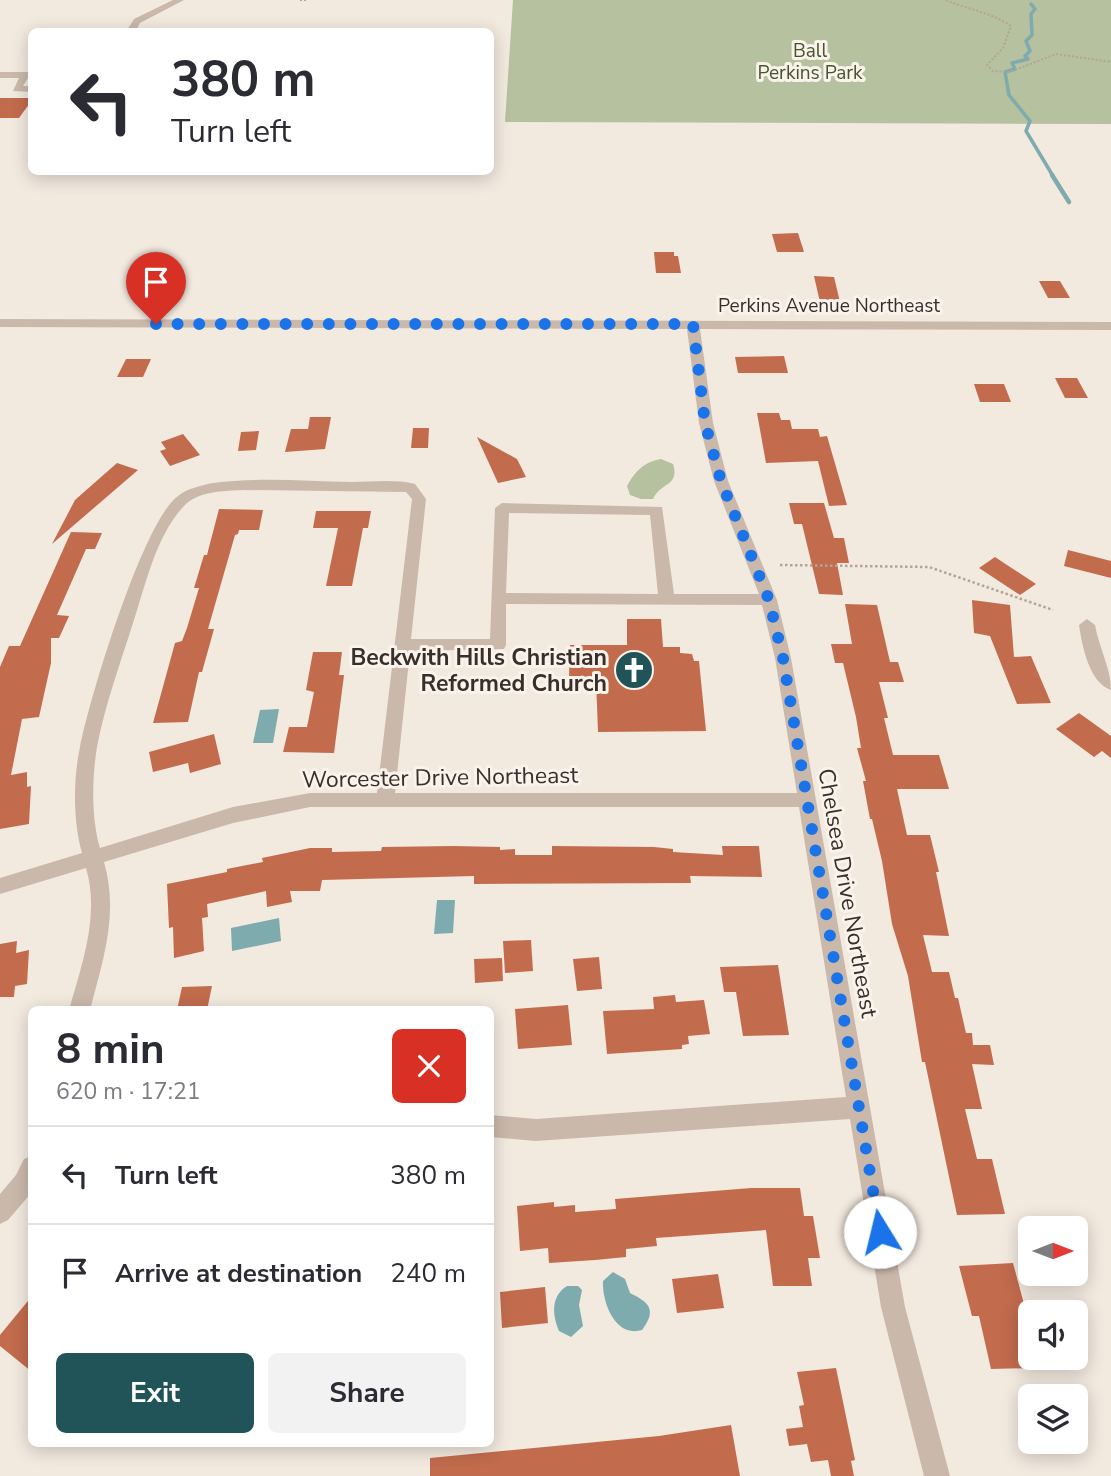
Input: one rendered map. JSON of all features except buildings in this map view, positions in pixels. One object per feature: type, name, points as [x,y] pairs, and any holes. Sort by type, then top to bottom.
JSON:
[{"type":"street","points":[[133,28],[137,21],[180,0]]},
{"type":"street","points":[[2,78],[28,75]]},
{"type":"street","points":[[28,75],[16,89],[28,89]]},
{"type":"street","name":"Perkins Avenue Northeast","points":[[0,323],[1111,326]]},
{"type":"street","name":"Chelsea Drive Northeast","points":[[693,324],[705,423],[721,481],[769,600],[783,658],[893,1307],[937,1476]]},
{"type":"street","points":[[80,1006],[100,934],[99,878],[86,822],[85,772],[101,696],[150,549],[161,526],[185,497],[210,488],[244,485],[410,487],[417,493],[419,499],[384,799]]},
{"type":"street","points":[[402,645],[498,645],[502,508],[657,510],[667,600]]},
{"type":"street","points":[[498,598],[769,600]]},
{"type":"street","points":[[1087,625],[1091,652],[1111,684]]},
{"type":"street","name":"Worcester Drive Northeast","points":[[0,886],[267,807],[310,800],[808,800]]},
{"type":"street","points":[[494,1126],[536,1130],[860,1107]]},
{"type":"street","points":[[0,1212],[28,1174]]},
{"type":"path","points":[[300,0],[308,0]]},
{"type":"path","points":[[946,0],[970,10],[995,15],[1011,26],[1006,43],[996,60],[987,65],[992,71],[1012,73],[1059,53],[1111,62]]},
{"type":"path","points":[[780,565],[929,567],[1052,610]]},
{"type":"green space","name":"Ball Perkins Park","points":[[513,0],[1111,0],[1111,124],[505,122]]},
{"type":"green space","points":[[661,459],[673,464],[672,480],[660,489],[653,499],[630,495],[627,486],[637,472],[644,465]]},
{"type":"water","points":[[279,709],[273,743],[253,743],[260,710]]},
{"type":"water","points":[[437,900],[455,900],[453,933],[434,934]]},
{"type":"water","points":[[279,918],[281,941],[232,951],[231,928]]},
{"type":"water","points":[[613,1272],[625,1279],[630,1293],[649,1307],[649,1317],[642,1330],[624,1329],[608,1308],[603,1281]]},
{"type":"water","points":[[567,1286],[578,1286],[582,1290],[579,1305],[583,1326],[571,1337],[559,1331],[554,1312],[558,1295]]},
{"type":"waterway","points":[[1031,4],[1035,9],[1031,14],[1032,35],[1026,41],[1030,51],[1025,56],[1028,59],[1012,63],[1015,69],[1005,72],[1009,95],[1030,121],[1026,131],[1053,176]]},
{"type":"waterway","points":[[1052,175],[1069,202]]},
{"type":"place","name":"Beckwith Hills Christian Reformed Church","points":[[634,670]]},
{"type":"route","points":[[156,324],[693,324],[705,423],[721,481],[769,600],[783,658],[880,1232]]}]
